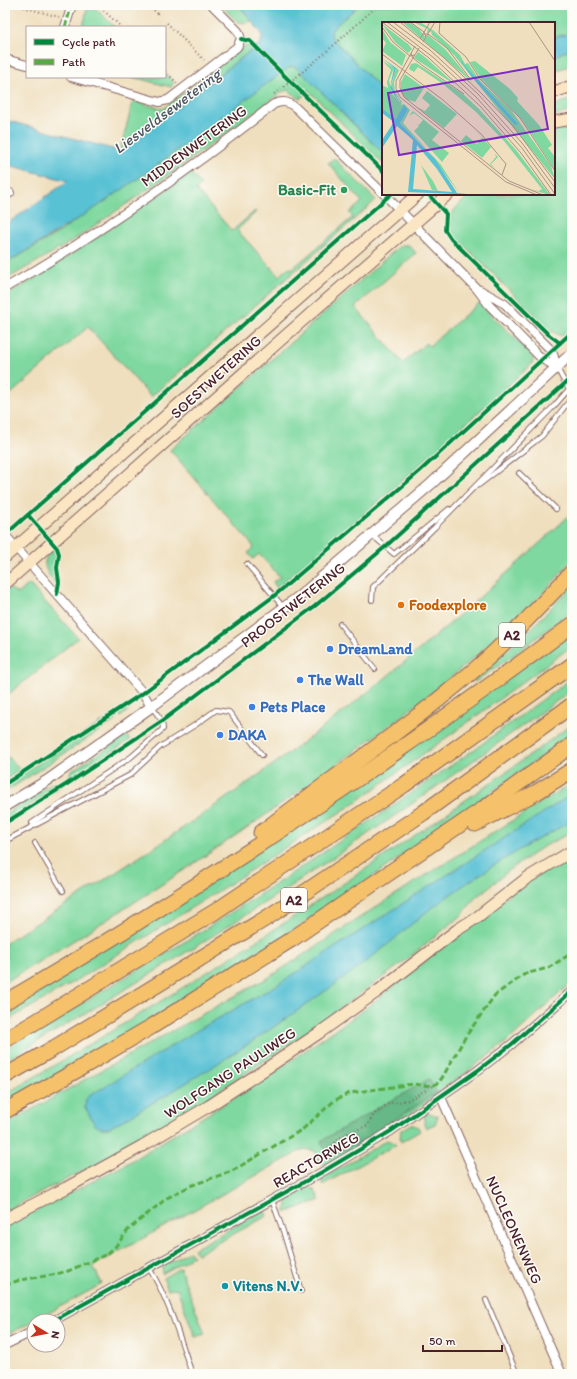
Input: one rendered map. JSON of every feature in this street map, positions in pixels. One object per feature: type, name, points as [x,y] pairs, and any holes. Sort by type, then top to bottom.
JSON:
[{"type":"highway","name":"A2","points":[[182,895],[309,796],[379,745],[447,692],[489,657],[526,622],[572,572]]},
{"type":"highway","name":"A2","points":[[5,1002],[182,895],[315,808],[434,725],[572,625]]},
{"type":"highway","name":"A2","points":[[5,1040],[216,911],[404,785],[572,665]]},
{"type":"highway","name":"A2","points":[[5,1076],[54,1048],[268,918],[423,813],[572,705]]},
{"type":"highway","name":"A2","points":[[5,1111],[80,1069],[292,938],[423,850],[572,745]]},
{"type":"highway","name":"A2","points":[[423,850],[537,792],[572,770]]},
{"type":"main road","points":[[555,92],[572,86]]},
{"type":"main road","points":[[555,122],[572,119]]},
{"type":"main road","name":"SOESTWETERING","points":[[5,557],[417,195]]},
{"type":"main road","name":"SOESTWETERING","points":[[5,584],[447,195]]},
{"type":"main road","name":"WOLFGANG PAULIWEG","points":[[457,930],[471,914],[524,871],[572,843]]},
{"type":"main road","name":"WOLFGANG PAULIWEG","points":[[5,1219],[66,1188],[142,1146],[228,1094],[325,1029],[457,930],[476,918],[527,878],[572,851]]},
{"type":"street","points":[[66,23],[72,5]]},
{"type":"street","points":[[75,78],[159,102],[168,100],[212,68],[237,47],[241,39],[238,31],[212,5]]},
{"type":"street","points":[[5,59],[26,65]]},
{"type":"street","name":"MIDDENWETERING","points":[[5,288],[92,234],[193,167],[274,104],[281,101],[288,102]]},
{"type":"street","points":[[288,102],[344,153],[382,193]]},
{"type":"street","points":[[384,195],[477,289],[489,305],[542,359],[557,367]]},
{"type":"street","points":[[477,289],[505,304],[552,351],[557,367]]},
{"type":"street","points":[[5,806],[48,780],[151,707],[301,595],[431,484],[572,353]]},
{"type":"street","points":[[5,535],[143,693],[151,707]]},
{"type":"street","name":"REACTORWEG","points":[[66,1314],[370,1144],[441,1097],[512,1044],[572,990]]},
{"type":"street","name":"NUCLEONENWEG","points":[[441,1097],[562,1374]]},
{"type":"street","points":[[5,1345],[26,1335]]},
{"type":"lane","points":[[372,600],[374,588],[555,406],[569,389],[557,367]]},
{"type":"lane","points":[[371,535],[394,554],[467,494],[542,436],[572,399]]},
{"type":"lane","points":[[519,473],[556,509]]},
{"type":"lane","points":[[247,564],[284,608]]},
{"type":"lane","points":[[340,624],[375,669]]},
{"type":"lane","points":[[5,842],[131,757],[164,729],[162,721],[151,707]]},
{"type":"lane","points":[[15,835],[130,775],[160,747],[216,710],[229,712],[262,755]]},
{"type":"lane","points":[[34,843],[63,890]]},
{"type":"lane","points":[[272,1199],[301,1291]]},
{"type":"lane","points":[[149,1268],[157,1280],[164,1297],[192,1374]]},
{"type":"lane","points":[[486,1300],[517,1374]]},
{"type":"path","points":[[16,5],[66,23]]},
{"type":"path","points":[[98,5],[120,26]]},
{"type":"path","points":[[148,5],[158,14]]},
{"type":"path","points":[[272,96],[338,42],[378,5]]},
{"type":"path","points":[[167,23],[212,68]]},
{"type":"path","points":[[166,72],[183,89]]},
{"type":"path","points":[[286,79],[295,86],[288,102]]},
{"type":"path","points":[[315,1163],[339,1138],[367,1126],[374,1114],[387,1104],[408,1100],[433,1086]]},
{"type":"green space","points":[[88,5],[92,5],[114,26],[83,26]]},
{"type":"green space","points":[[221,5],[239,5],[252,21],[242,23],[238,21]]},
{"type":"green space","points":[[292,5],[315,5],[307,11],[301,11]]},
{"type":"green space","points":[[359,5],[572,5],[572,34],[555,38],[555,22],[382,22],[382,90],[332,38],[330,33],[333,28]]},
{"type":"green space","points":[[250,44],[254,48],[120,151],[133,101],[163,109],[245,46]]},
{"type":"green space","points":[[572,50],[572,65],[555,71],[555,56],[563,52]]},
{"type":"green space","points":[[293,66],[297,68],[382,152],[382,163],[308,90],[300,99],[288,90],[282,92],[172,173],[71,242],[5,280],[5,264],[61,231],[288,68]]},
{"type":"green space","points":[[166,75],[174,82],[171,87],[136,78],[166,78]]},
{"type":"green space","points":[[572,99],[572,111],[555,116],[555,105]]},
{"type":"green space","points":[[572,124],[572,326],[562,336],[550,330],[455,237],[451,223],[453,212],[470,195],[555,195],[555,128]]},
{"type":"green space","points":[[334,158],[376,200],[151,397],[88,327],[5,399],[5,296],[42,274],[191,173],[201,185],[196,190],[232,231],[255,211],[256,212],[237,230],[279,276],[286,269],[293,268],[353,217],[349,213],[362,202],[328,163]]},
{"type":"green space","points":[[402,245],[409,245],[416,253],[355,307],[403,363],[426,343],[429,346],[479,303],[534,357],[532,364],[374,506],[277,588],[273,582],[280,577],[259,554],[253,559],[248,553],[254,547],[170,450]]},
{"type":"green space","points":[[572,513],[572,560],[539,597],[511,624],[440,686],[339,763],[257,821],[133,903],[5,982],[5,943],[164,841],[241,788],[317,732],[383,680],[447,626]]},
{"type":"green space","points":[[54,549],[56,556],[54,569],[56,584],[49,575],[45,566],[46,558]]},
{"type":"green space","points":[[29,584],[78,638],[5,697],[5,592],[10,588],[18,594]]},
{"type":"green space","points":[[572,586],[572,611],[514,655],[475,682],[473,680],[527,633]]},
{"type":"green space","points":[[572,634],[572,646],[350,806],[74,982],[5,1022],[5,1009]]},
{"type":"green space","points":[[572,678],[572,690],[339,854],[195,947],[5,1061],[5,1049],[191,938],[279,882],[475,749]]},
{"type":"green space","points":[[133,702],[130,708],[121,717],[118,712]]},
{"type":"green space","points":[[113,715],[116,720],[5,792],[5,785]]},
{"type":"green space","points":[[572,724],[572,735],[354,890],[250,958],[102,1049],[5,1105],[5,1094],[168,997],[327,895],[520,762]]},
{"type":"green space","points":[[127,735],[130,740],[70,780],[69,776],[71,771]]},
{"type":"green space","points":[[5,754],[20,770],[5,780]]},
{"type":"green space","points":[[53,783],[54,785],[58,784],[61,786],[5,821],[5,814]]},
{"type":"green space","points":[[572,783],[572,832],[543,847],[511,869],[474,899],[462,915],[401,964],[312,1029],[230,1084],[166,1124],[102,1161],[5,1211],[5,1125],[271,976],[382,903]]},
{"type":"green space","points":[[572,855],[572,982],[509,1040],[421,1106],[366,1144],[323,1166],[315,1151],[304,1149],[93,1266],[102,1284],[49,1313],[26,1313],[26,1325],[5,1335],[5,1227],[126,1164],[260,1082],[365,1009],[516,889]]},
{"type":"green space","points":[[429,1079],[437,1092],[362,1142],[329,1158],[321,1141]]},
{"type":"green space","points":[[429,1113],[438,1116],[435,1124],[426,1128],[424,1124],[425,1115]]},
{"type":"green space","points":[[411,1124],[418,1127],[420,1131],[401,1142],[401,1130]]},
{"type":"green space","points":[[387,1140],[396,1145],[322,1185],[322,1179]]},
{"type":"green space","points":[[310,1186],[316,1192],[320,1200],[284,1213],[287,1205],[287,1199]]},
{"type":"green space","points":[[264,1210],[267,1216],[197,1254],[194,1249]]},
{"type":"green space","points":[[190,1251],[193,1256],[162,1274],[163,1266]]},
{"type":"green space","points":[[180,1268],[205,1334],[195,1337],[177,1288],[168,1290],[163,1278]]},
{"type":"water","points":[[239,5],[292,5],[298,10],[307,11],[315,5],[359,5],[333,28],[331,33],[332,38],[382,90],[382,152],[297,68],[293,66],[288,68],[156,166],[97,207],[5,264],[5,225],[68,181],[5,164],[5,120],[120,151],[261,43],[262,34]]},
{"type":"water","points":[[572,34],[572,50],[563,52],[555,56],[555,38]]},
{"type":"water","points":[[572,794],[572,821],[519,850],[485,871],[429,910],[344,978],[217,1064],[109,1128],[101,1128],[95,1125],[85,1107],[86,1099],[89,1096],[191,1034],[277,985]]},
{"type":"marked path","points":[[65,26],[72,5]]},
{"type":"marked path","points":[[5,1285],[20,1280],[68,1271],[107,1254],[115,1247],[129,1229],[167,1198],[190,1186],[232,1171],[303,1129],[335,1100],[350,1093],[413,1084],[431,1086],[438,1083],[466,1036],[495,995],[525,974],[548,968],[572,953]]},
{"type":"cycle path","points":[[241,39],[250,41],[286,78],[382,170]]},
{"type":"cycle path","points":[[5,535],[390,195]]},
{"type":"cycle path","points":[[429,195],[446,214],[445,230],[451,239],[548,334],[560,343]]},
{"type":"cycle path","points":[[5,784],[143,693],[274,596],[420,471],[572,332]]},
{"type":"cycle path","name":"PROOSTWETERING","points":[[5,823],[162,721],[315,606],[385,547],[572,377]]},
{"type":"cycle path","points":[[28,515],[57,548],[59,554],[57,568],[59,582],[57,594]]},
{"type":"cycle path","points":[[66,1314],[322,1172],[391,1131],[477,1071],[512,1044],[572,991]]},
{"type":"place","name":"Basic-Fit","points":[[344,190]]},
{"type":"place","name":"Foodexplore","points":[[401,605]]},
{"type":"place","name":"DreamLand","points":[[330,649]]},
{"type":"place","name":"The Wall","points":[[300,680]]},
{"type":"place","name":"Pets Place","points":[[252,707]]},
{"type":"place","name":"DAKA","points":[[220,735]]},
{"type":"place","name":"Vitens N.V.","points":[[225,1286]]},
{"type":"water label","name":"Liesveldsewetering","points":[[167,111]]}]
